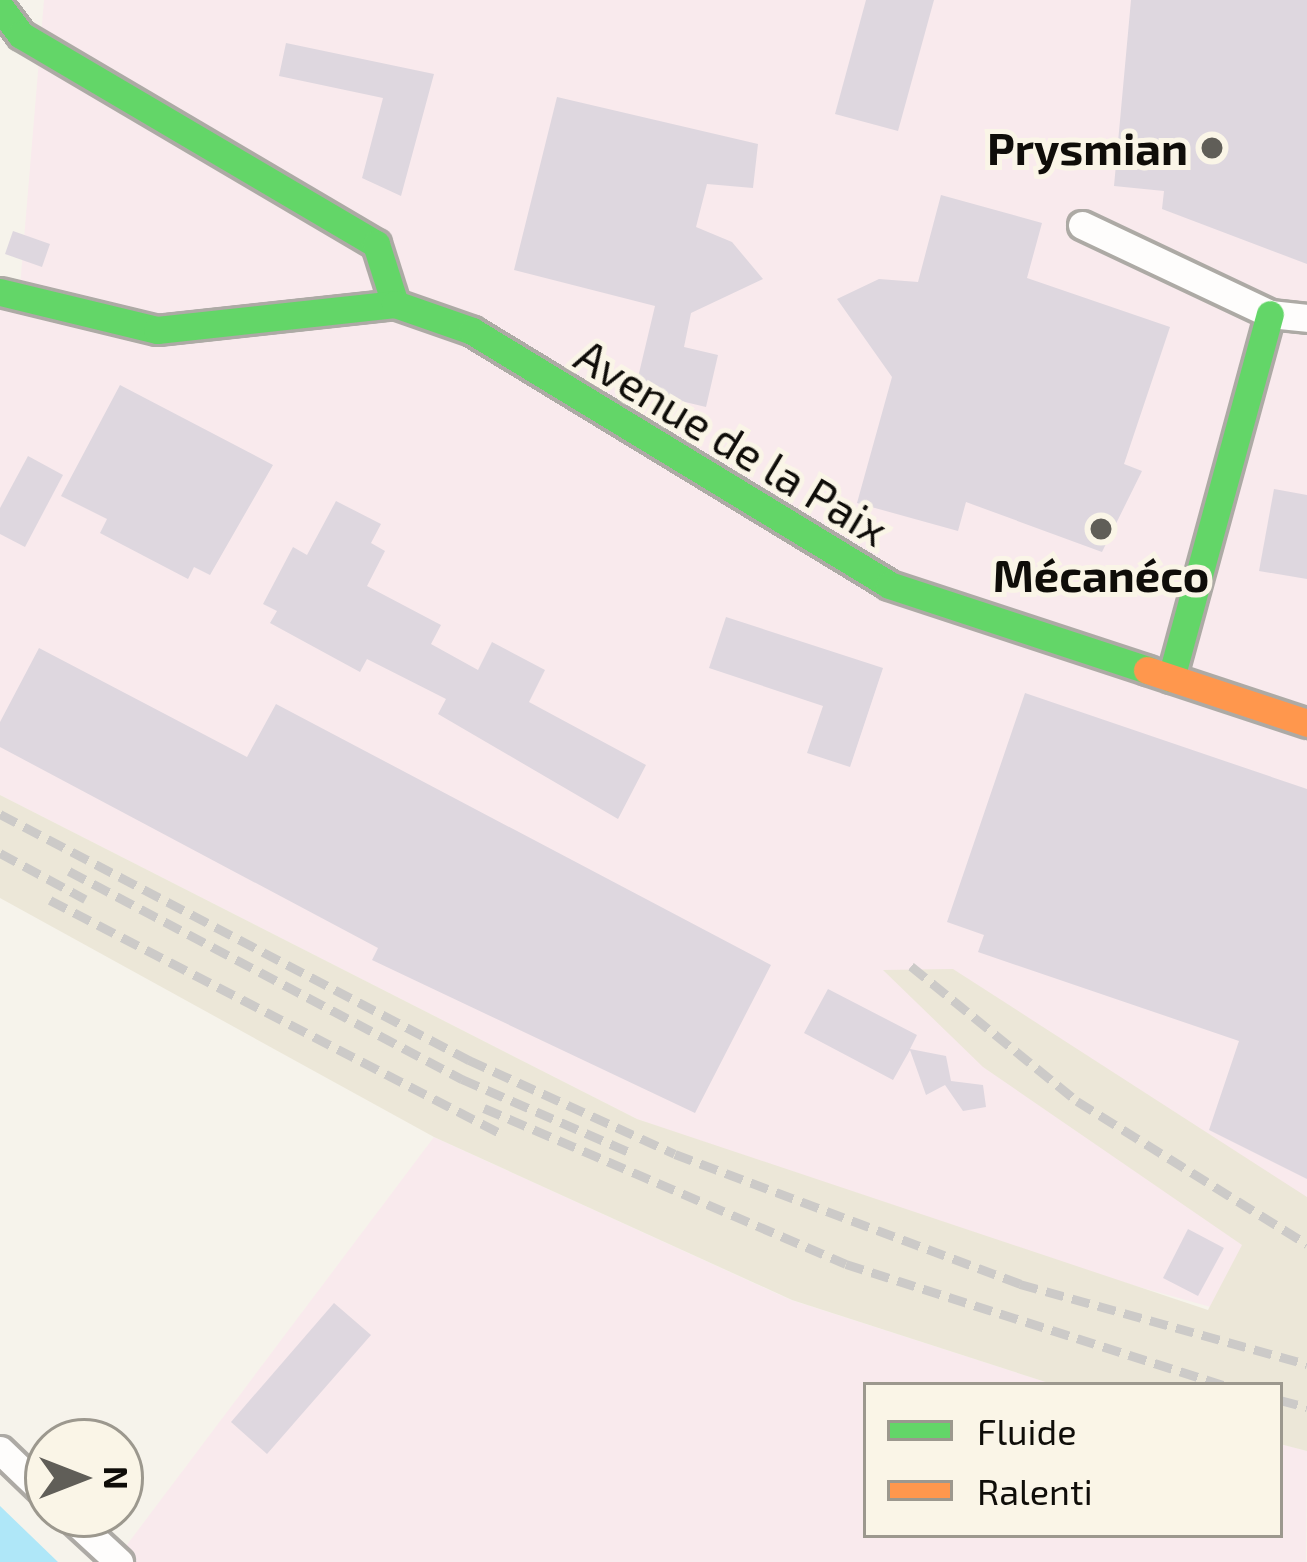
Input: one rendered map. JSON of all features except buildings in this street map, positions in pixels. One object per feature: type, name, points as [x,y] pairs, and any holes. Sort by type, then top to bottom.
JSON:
[{"type":"main road","points":[[0,292],[110,327],[157,329],[395,304],[376,244],[5,20]]},
{"type":"main road","name":"Avenue de la Paix","points":[[395,304],[472,332],[868,575],[1307,723]]},
{"type":"main road","points":[[1171,678],[1270,314]]},
{"type":"street","points":[[1082,225],[1270,314],[1307,318]]},
{"type":"street","points":[[0,1450],[24,1473]]},
{"type":"street","points":[[93,1538],[119,1562]]},
{"type":"shaded area","points":[[44,0],[1307,0],[1307,1334],[990,1245],[637,1119],[0,795],[0,294],[19,299]]},
{"type":"shaded area","points":[[0,795],[637,1119],[1208,1310],[1242,1245],[983,1067],[883,970],[953,969],[1307,1197],[1307,1451],[1283,1445],[1283,1382],[1046,1382],[792,1300],[434,1137],[0,898]]},
{"type":"shaded area","points":[[434,1137],[791,1300],[1046,1382],[863,1382],[863,1538],[1283,1538],[1283,1445],[1307,1451],[1306,1562],[114,1562],[132,1538],[144,1538],[144,1522]]},
{"type":"water","points":[[0,1506],[24,1529],[24,1538],[33,1538],[58,1562],[0,1562]]},
{"type":"railway","points":[[0,814],[469,1060],[675,1154],[1020,1284],[1307,1364]]},
{"type":"railway","points":[[0,853],[85,899]]},
{"type":"railway","points":[[69,871],[462,1079],[631,1153]]},
{"type":"railway","points":[[50,900],[498,1132]]},
{"type":"railway","points":[[911,966],[1077,1101],[1307,1244]]},
{"type":"railway","points":[[484,1108],[846,1264],[1215,1382]]},
{"type":"railway","points":[[1283,1401],[1307,1407]]},
{"type":"traffic: fast","points":[[0,7],[21,35],[376,244],[395,304]]},
{"type":"traffic: fast","points":[[0,292],[157,330],[395,304],[472,331],[889,585],[1147,670]]},
{"type":"traffic: fast","points":[[1171,678],[1270,314]]},
{"type":"traffic: slow","points":[[1147,670],[1307,723]]},
{"type":"place","name":"Prysmian","points":[[1212,148]]},
{"type":"place","name":"Mécanéco","points":[[1101,529]]}]
